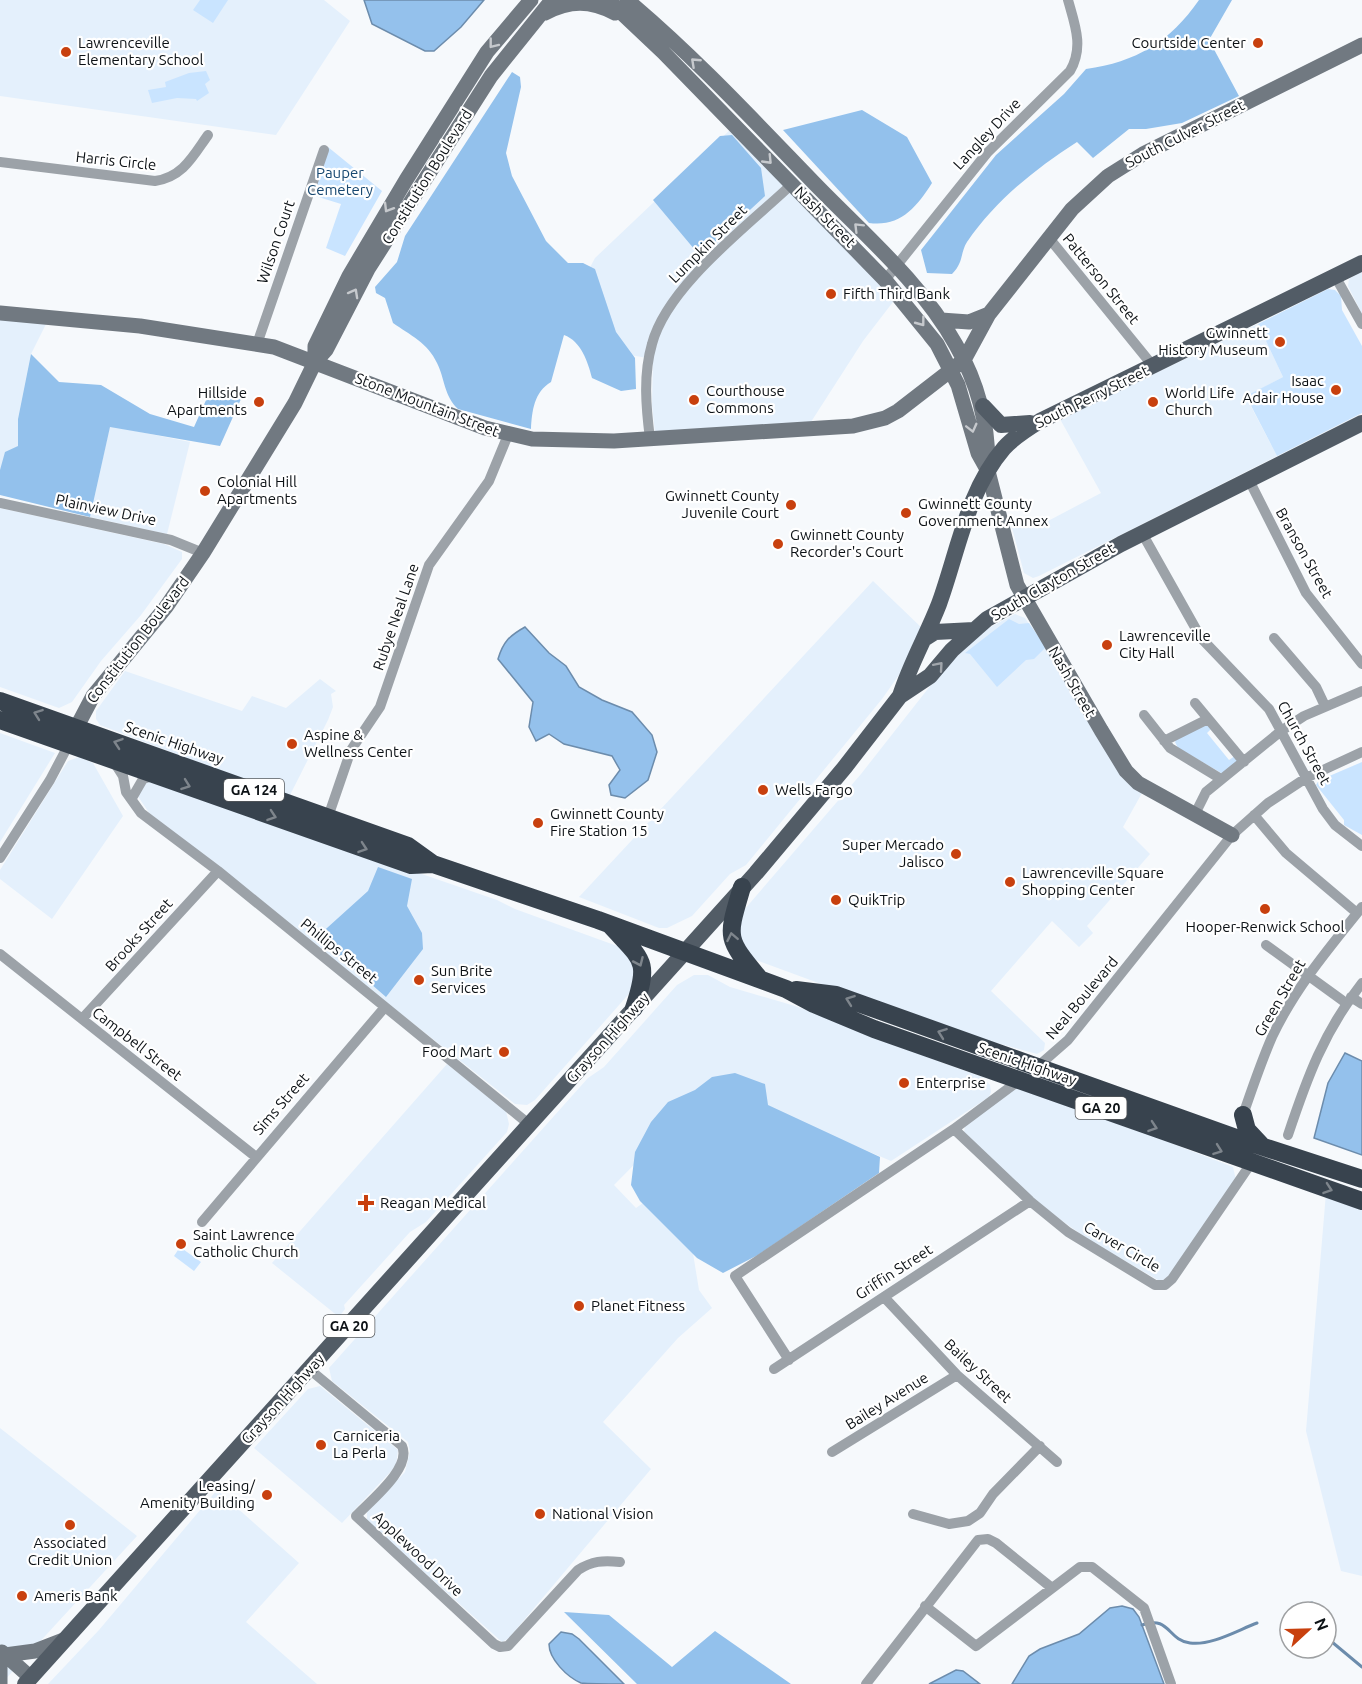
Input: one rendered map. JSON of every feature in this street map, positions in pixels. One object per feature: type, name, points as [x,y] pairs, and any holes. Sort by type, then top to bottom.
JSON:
[{"type":"highway","name":"Scenic Highway","points":[[0,701],[72,736],[112,759],[156,775],[325,825]]},
{"type":"highway","name":"Scenic Highway","points":[[0,720],[72,736],[325,825],[411,865],[433,864],[610,924],[786,989],[833,1013],[1362,1201]]},
{"type":"highway","points":[[742,887],[730,927],[731,938],[736,951],[760,980]]},
{"type":"highway","points":[[610,924],[642,965],[644,978],[634,1008]]},
{"type":"highway","name":"Scenic Highway","points":[[786,989],[836,995],[1265,1148],[1362,1179]]},
{"type":"highway","points":[[1220,1132],[1233,1126],[1243,1115]]},
{"type":"highway","points":[[1243,1115],[1247,1130],[1265,1148]]},
{"type":"main road","name":"South Perry Street","points":[[900,696],[910,664],[924,639],[979,488],[1004,448],[1040,421],[1362,263]]},
{"type":"main road","points":[[983,406],[1001,425],[1016,426],[1040,421]]},
{"type":"main road","name":"South Clayton Street","points":[[685,952],[815,804],[900,696],[930,676],[974,630],[1023,597],[1142,533],[1362,423]]},
{"type":"main road","points":[[924,639],[935,632],[974,630]]},
{"type":"main road","name":"Grayson Highway","points":[[27,1681],[685,952]]},
{"type":"street","name":"Constitution Boulevard","points":[[315,362],[315,346],[376,228],[487,52],[531,0]]},
{"type":"street","name":"Constitution Boulevard","points":[[0,858],[50,780],[72,736],[106,678],[166,608],[203,553],[291,409],[315,362],[326,350],[363,278],[491,76],[552,0]]},
{"type":"street","name":"Nash Street","points":[[608,0],[663,52],[792,184],[885,280],[924,326],[950,369],[964,400],[978,453],[988,471]]},
{"type":"street","name":"Nash Street","points":[[627,0],[737,102],[896,266],[941,320],[964,360],[983,406],[989,440],[988,471],[1008,556],[1023,597],[1126,771],[1143,786],[1232,835]]},
{"type":"street","name":"Langley Drive","points":[[885,280],[987,153],[1070,71],[1078,56],[1078,42],[1068,0]]},
{"type":"street","points":[[539,16],[565,3],[578,1],[602,5],[626,17]]},
{"type":"street","name":"South Culver Street","points":[[964,360],[989,314],[1072,209],[1098,184],[1131,161],[1362,45]]},
{"type":"street","name":"Harris Circle","points":[[0,162],[155,182],[173,176],[187,165],[208,135]]},
{"type":"street","name":"Wilson Court","points":[[257,344],[324,150]]},
{"type":"street","name":"Lumpkin Street","points":[[650,439],[645,387],[651,345],[658,326],[686,284],[792,184]]},
{"type":"street","name":"Patterson Street","points":[[1048,238],[1153,366]]},
{"type":"street","points":[[1335,276],[1362,324]]},
{"type":"street","name":"Stone Mountain Street","points":[[0,313],[140,326],[257,344],[315,362],[508,435],[556,441],[650,439],[837,428],[869,423],[898,411],[964,360]]},
{"type":"street","points":[[941,320],[969,322],[989,314]]},
{"type":"street","name":"Rubye Neal Lane","points":[[325,825],[351,750],[380,707],[429,565],[489,482],[508,435]]},
{"type":"street","name":"Branson Street","points":[[1249,480],[1306,592],[1362,664]]},
{"type":"street","name":"Plainview Drive","points":[[0,503],[161,538],[203,553]]},
{"type":"street","name":"Church Street","points":[[1142,533],[1201,638],[1225,665],[1262,699],[1335,825],[1362,846]]},
{"type":"street","points":[[1274,638],[1316,687],[1325,706]]},
{"type":"street","points":[[1194,816],[1206,792],[1281,731],[1325,706],[1362,691]]},
{"type":"street","points":[[1195,703],[1244,762]]},
{"type":"street","points":[[1144,715],[1174,751],[1221,778]]},
{"type":"street","points":[[1164,741],[1208,719]]},
{"type":"street","name":"Neal Boulevard","points":[[789,1360],[735,1276],[954,1129],[1036,1067],[1068,1040],[1232,835],[1254,815],[1306,778],[1362,752]]},
{"type":"street","name":"Phillips Street","points":[[112,759],[123,776],[126,792],[141,813],[218,871],[531,1125]]},
{"type":"street","points":[[132,798],[143,779],[156,775]]},
{"type":"street","points":[[1254,815],[1286,853],[1359,910]]},
{"type":"street","name":"Brooks Street","points":[[82,1019],[218,871]]},
{"type":"street","name":"Green Street","points":[[1243,1115],[1272,1037],[1307,976],[1359,910]]},
{"type":"street","points":[[1266,945],[1307,976],[1348,1000],[1362,1004]]},
{"type":"street","name":"Campbell Street","points":[[0,954],[256,1157]]},
{"type":"street","points":[[1288,1135],[1311,1065],[1348,1000],[1362,983]]},
{"type":"street","name":"Sims Street","points":[[202,1222],[385,1007]]},
{"type":"street","name":"Carver Circle","points":[[954,1129],[1030,1201],[1084,1243],[1155,1284],[1165,1285],[1221,1210],[1252,1162]]},
{"type":"street","name":"Griffin Street","points":[[774,1369],[1030,1201]]},
{"type":"street","name":"Bailey Street","points":[[884,1297],[957,1375],[1057,1462]]},
{"type":"street","name":"Applewood Drive","points":[[309,1369],[404,1450],[400,1469],[356,1516],[495,1644],[500,1647],[508,1646],[578,1570],[588,1563],[604,1560],[620,1562]]},
{"type":"street","name":"Bailey Avenue","points":[[832,1452],[957,1375]]},
{"type":"street","points":[[913,1514],[949,1524],[968,1521],[980,1513],[993,1494],[1040,1446]]},
{"type":"street","points":[[866,1684],[973,1545],[982,1538],[996,1543],[1052,1588]]},
{"type":"street","points":[[925,1606],[976,1646],[1052,1588],[1086,1566],[1092,1567],[1144,1608],[1171,1684]]},
{"type":"street","points":[[2,1656],[35,1651],[67,1638]]},
{"type":"street","points":[[2,1656],[27,1681]]},
{"type":"street","points":[[0,1684],[2,1656]]},
{"type":"shaded area","points":[[0,0],[324,0],[350,21],[276,135],[0,96]]},
{"type":"shaded area","points":[[364,0],[484,0],[461,27],[434,51],[425,51],[372,24]]},
{"type":"shaded area","points":[[1199,0],[1232,0],[1209,40],[1239,96],[1182,123],[1146,129],[1129,129],[1093,158],[1077,142],[1031,174],[1003,199],[967,242],[960,262],[952,274],[927,273],[921,250],[996,155],[1064,94],[1086,69],[1121,61],[1150,48],[1176,28]]},
{"type":"shaded area","points":[[512,72],[520,77],[521,87],[506,153],[512,176],[546,241],[568,263],[583,263],[595,269],[616,332],[635,358],[636,389],[621,391],[592,378],[586,359],[579,347],[564,335],[551,382],[537,397],[531,429],[458,409],[450,399],[440,369],[429,350],[393,323],[385,298],[376,293],[375,287],[397,262],[405,236]]},
{"type":"shaded area","points":[[862,110],[907,137],[932,183],[913,208],[890,222],[869,223],[783,130]]},
{"type":"shaded area","points":[[732,128],[896,298],[863,341],[809,425],[655,433],[652,405],[653,359],[596,349],[578,290],[595,258]]},
{"type":"shaded area","points":[[732,135],[761,168],[765,196],[700,256],[653,200],[720,136]]},
{"type":"shaded area","points":[[1362,271],[1362,314],[1348,286],[1349,279]]},
{"type":"shaded area","points":[[0,319],[47,322],[31,354],[18,419],[18,446],[0,470]]},
{"type":"shaded area","points":[[1258,324],[1283,377],[1246,397],[1277,456],[1039,576],[1033,578],[1024,573],[1012,528],[1048,521],[1101,493],[1060,419]]},
{"type":"shaded area","points":[[31,354],[59,382],[101,385],[150,414],[194,427],[207,398],[245,390],[220,446],[110,427],[90,517],[0,495],[0,470],[5,452],[18,446],[18,419]]},
{"type":"shaded area","points":[[110,426],[190,442],[167,534],[90,517]]},
{"type":"shaded area","points":[[0,508],[164,544],[182,552],[182,559],[141,615],[101,661],[72,702],[59,708],[0,687]]},
{"type":"shaded area","points":[[873,581],[923,629],[901,672],[882,699],[746,865],[730,874],[692,916],[667,928],[659,928],[579,897]]},
{"type":"shaded area","points":[[1015,614],[1025,618],[1142,793],[1123,827],[1150,854],[1087,926],[1093,933],[1079,947],[1052,921],[991,991],[1045,1043],[1044,1050],[1037,1054],[941,1028],[745,956],[739,950],[738,917],[861,774],[945,667],[987,629]]},
{"type":"shaded area","points":[[525,627],[549,653],[566,666],[579,687],[602,700],[632,712],[652,735],[657,752],[648,780],[625,798],[611,795],[609,785],[620,770],[612,756],[564,744],[549,734],[536,741],[529,727],[533,702],[498,659],[507,640]]},
{"type":"shaded area","points":[[125,671],[242,711],[252,696],[286,708],[320,679],[336,691],[331,694],[333,707],[328,720],[289,797],[100,725],[96,719],[96,711]]},
{"type":"shaded area","points":[[0,733],[55,753],[0,842]]},
{"type":"shaded area","points":[[79,757],[93,763],[123,816],[52,919],[0,879],[0,870],[68,761]]},
{"type":"shaded area","points":[[150,780],[497,900],[515,909],[620,947],[633,956],[635,987],[535,1100],[527,1105],[515,1104],[152,817],[137,795],[138,788]]},
{"type":"shaded area","points":[[378,867],[412,879],[407,906],[422,933],[423,949],[386,997],[317,937],[368,891]]},
{"type":"shaded area","points":[[694,975],[708,975],[730,987],[795,1006],[916,1050],[943,1063],[983,1077],[990,1085],[991,1092],[989,1097],[891,1161],[713,1085],[614,1185],[636,1208],[650,1198],[691,1241],[699,1290],[712,1308],[678,1338],[603,1422],[651,1469],[509,1638],[502,1642],[367,1521],[367,1512],[405,1472],[410,1451],[408,1442],[332,1381],[329,1368],[588,1078],[604,1067],[677,985]]},
{"type":"shaded area","points":[[1345,1053],[1362,1061],[1362,1155],[1314,1138],[1328,1083]]},
{"type":"shaded area","points":[[447,1064],[506,1111],[509,1124],[507,1132],[426,1222],[410,1232],[344,1305],[345,1309],[339,1317],[272,1263]]},
{"type":"shaded area","points":[[735,1073],[765,1084],[768,1105],[880,1157],[879,1173],[758,1255],[723,1273],[697,1258],[640,1201],[631,1185],[635,1152],[651,1122],[668,1102],[695,1090],[712,1077]]},
{"type":"shaded area","points":[[1019,1086],[1141,1128],[1176,1145],[1233,1167],[1236,1180],[1171,1274],[1162,1281],[1092,1242],[1037,1203],[964,1132],[965,1126]]},
{"type":"shaded area","points":[[1326,1193],[1362,1206],[1362,1576],[1341,1571],[1306,1431]]},
{"type":"shaded area","points":[[320,1386],[398,1450],[396,1466],[342,1523],[254,1448],[308,1389]]},
{"type":"shaded area","points":[[0,1428],[137,1536],[1,1684],[0,1684]]},
{"type":"shaded area","points":[[217,1490],[299,1563],[246,1622],[317,1684],[48,1684],[99,1630]]},
{"type":"shaded area","points":[[1122,1606],[1133,1609],[1139,1617],[1164,1684],[1012,1684],[1029,1656],[1040,1649],[1079,1634],[1110,1608]]},
{"type":"shaded area","points":[[564,1612],[609,1615],[672,1667],[715,1631],[791,1684],[637,1684]]},
{"type":"shaded area","points":[[561,1632],[572,1634],[579,1639],[624,1684],[581,1683],[570,1676],[555,1661],[550,1650],[549,1644]]},
{"type":"shaded area","points":[[956,1670],[963,1671],[980,1684],[929,1684]]},
{"type":"green space","points":[[200,0],[228,0],[213,23],[193,10]]},
{"type":"green space","points":[[206,71],[210,80],[205,84],[209,93],[197,101],[196,99],[177,98],[152,103],[148,90],[166,87],[165,82],[189,73]]},
{"type":"green space","name":"Pauper Cemetery","points":[[328,147],[382,191],[345,256],[326,248],[341,204],[312,195]]},
{"type":"green space","points":[[1328,289],[1335,290],[1341,296],[1342,310],[1362,346],[1362,413],[1277,456],[1246,396],[1283,377],[1258,324]]},
{"type":"green space","points":[[1009,619],[1019,624],[1029,623],[1046,647],[1034,659],[1026,660],[997,687],[970,654],[965,653]]},
{"type":"green space","points":[[1207,723],[1212,728],[1207,733],[1229,760],[1235,756],[1239,762],[1223,774],[1178,748],[1175,742],[1177,738]]},
{"type":"green space","points":[[1362,762],[1362,835],[1344,825],[1344,820],[1316,785],[1322,775],[1327,777]]},
{"type":"green space","points":[[180,1247],[201,1262],[194,1271],[174,1256]]},
{"type":"waterway","points":[[1142,1625],[1158,1623],[1182,1641],[1198,1643],[1224,1637],[1257,1623]]},
{"type":"waterway","points":[[1338,1647],[1362,1667]]},
{"type":"place","name":"Courtside Center","points":[[1258,43]]},
{"type":"place","name":"Lawrenceville Elementary School","points":[[66,52]]},
{"type":"place","name":"Fifth Third Bank","points":[[831,294]]},
{"type":"place","name":"Gwinnett History Museum","points":[[1280,342]]},
{"type":"place","name":"Isaac Adair House","points":[[1336,390]]},
{"type":"place","name":"Courthouse Commons","points":[[694,400]]},
{"type":"place","name":"Hillside Apartments","points":[[259,402]]},
{"type":"place","name":"World Life Church","points":[[1153,402]]},
{"type":"place","name":"Colonial Hill Apartments","points":[[205,491]]},
{"type":"place","name":"Gwinnett County Juvenile Court","points":[[791,505]]},
{"type":"place","name":"Gwinnett County Government Annex","points":[[906,513]]},
{"type":"place","name":"Gwinnett County Recorder's Court","points":[[778,544]]},
{"type":"place","name":"Lawrenceville City Hall","points":[[1107,645]]},
{"type":"place","name":"Aspine & Wellness Center","points":[[292,744]]},
{"type":"place","name":"Wells Fargo","points":[[763,790]]},
{"type":"place","name":"Gwinnett County Fire Station 15","points":[[538,823]]},
{"type":"place","name":"Super Mercado Jalisco","points":[[956,854]]},
{"type":"place","name":"Lawrenceville Square Shopping Center","points":[[1010,882]]},
{"type":"place","name":"QuikTrip","points":[[836,900]]},
{"type":"place","name":"Hooper-Renwick School","points":[[1265,909]]},
{"type":"place","name":"Sun Brite Services","points":[[419,980]]},
{"type":"place","name":"Food Mart","points":[[504,1052]]},
{"type":"place","name":"Enterprise","points":[[904,1083]]},
{"type":"place","name":"Reagan Medical","points":[[366,1203]]},
{"type":"place","name":"Saint Lawrence Catholic Church","points":[[181,1244]]},
{"type":"place","name":"Planet Fitness","points":[[579,1306]]},
{"type":"place","name":"Carniceria La Perla","points":[[321,1445]]},
{"type":"place","name":"Leasing/ Amenity Building","points":[[267,1495]]},
{"type":"place","name":"National Vision","points":[[540,1514]]},
{"type":"place","name":"Associated Credit Union","points":[[70,1525]]},
{"type":"place","name":"Ameris Bank","points":[[22,1596]]}]
